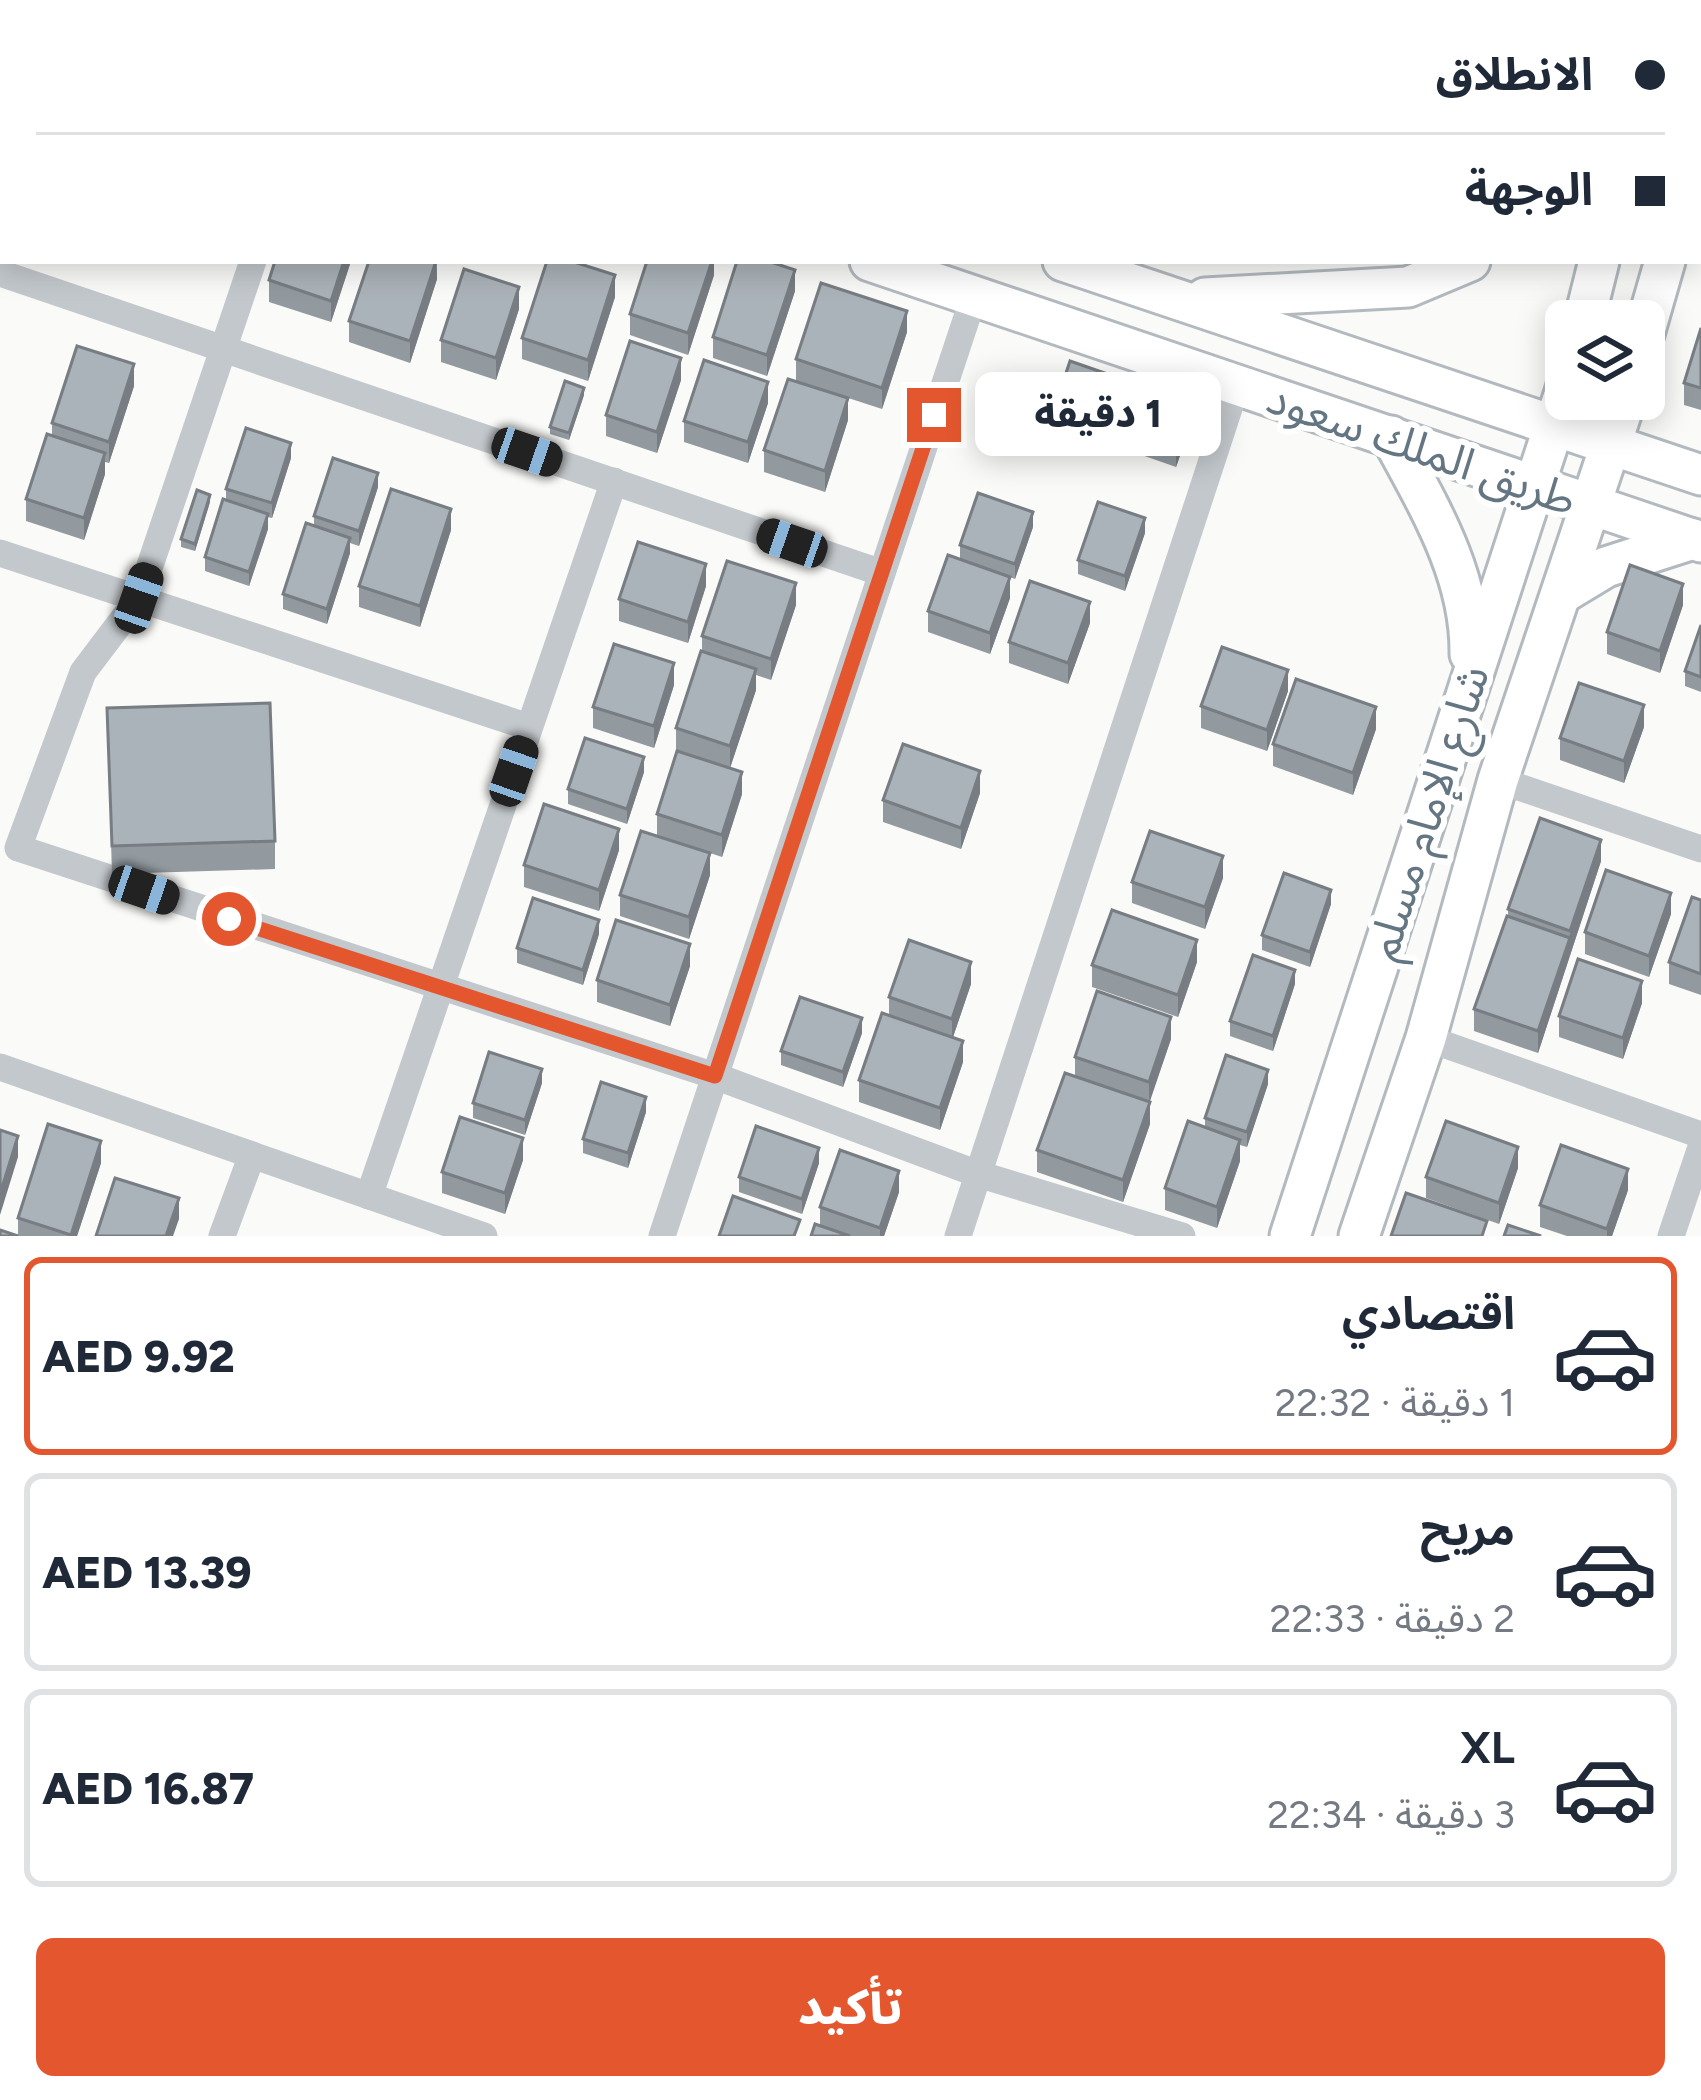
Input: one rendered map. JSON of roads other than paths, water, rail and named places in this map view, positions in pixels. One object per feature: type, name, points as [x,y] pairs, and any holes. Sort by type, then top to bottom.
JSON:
[{"type":"main road","name":"طريق الملك سعود","points":[[880,264],[1697,540]]},
{"type":"main road","name":"طريق الملك سعود","points":[[1072,264],[1701,475]]},
{"type":"main road","points":[[1173,298],[1408,287],[1463,264]]},
{"type":"main road","points":[[1589,300],[1598,264]]},
{"type":"main road","points":[[1654,300],[1664,264]]},
{"type":"main road","name":"شارع الإمام مسلم","points":[[1290,1236],[1558,420]]},
{"type":"main road","name":"شارع الإمام مسلم","points":[[1359,1236],[1426,1038],[1498,781],[1620,420]]},
{"type":"main road","points":[[1391,436],[1444,536],[1470,618],[1469,682]]},
{"type":"main road","points":[[1563,593],[1606,566],[1697,540]]},
{"type":"street","points":[[253,264],[139,598],[83,672],[18,848],[715,1076],[978,1174],[1182,1236]]},
{"type":"street","points":[[0,273],[882,573]]},
{"type":"street","points":[[662,1236],[974,296]]},
{"type":"street","points":[[958,1236],[1237,384]]},
{"type":"street","points":[[369,1196],[614,481]]},
{"type":"street","points":[[0,553],[529,727]]},
{"type":"street","points":[[1498,781],[1701,849]]},
{"type":"street","points":[[1426,1038],[1701,1135]]},
{"type":"street","points":[[0,1067],[484,1236]]},
{"type":"street","points":[[1671,1236],[1701,1147]]},
{"type":"street","points":[[222,1236],[252,1155]]}]
